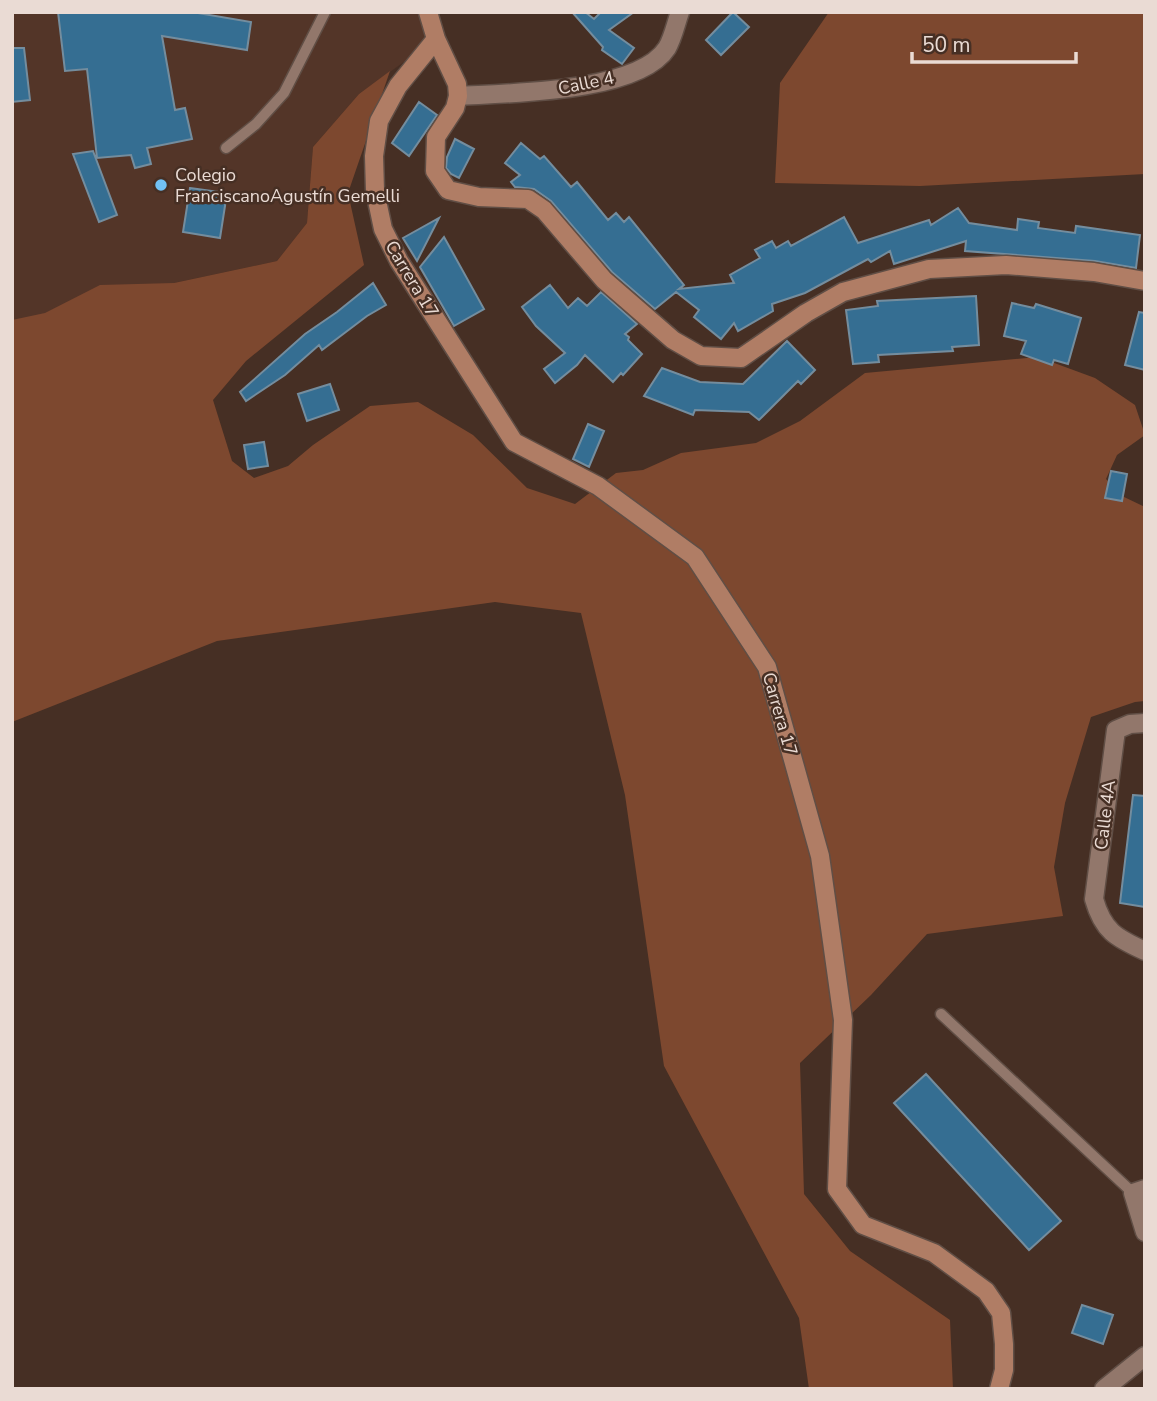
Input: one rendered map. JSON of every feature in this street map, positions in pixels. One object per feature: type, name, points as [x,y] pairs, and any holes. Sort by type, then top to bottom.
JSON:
[{"type":"street","points":[[428,12],[436,39],[457,84],[455,108],[436,137],[435,171],[448,190],[479,197],[528,199],[536,204],[604,281],[673,340],[701,356],[741,358],[806,313],[843,292],[929,269],[1006,265],[1094,272],[1145,281]]},
{"type":"street","name":"Calle 4","points":[[458,96],[573,89],[645,69],[667,48],[680,12]]},
{"type":"street","name":"Carrera 17","points":[[436,39],[398,86],[380,121],[374,156],[375,191],[383,229],[400,261],[514,442],[598,486],[695,557],[767,667],[820,856],[843,1020],[837,1189],[863,1225],[934,1253],[986,1292],[1001,1313],[1004,1370],[999,1389]]},
{"type":"street","name":"Calle 4A","points":[[1145,723],[1130,724],[1116,730],[1094,899],[1100,920],[1118,939],[1145,951]]},
{"type":"street","points":[[1139,1191],[1145,1232]]},
{"type":"street","points":[[1104,1389],[1145,1356]]},
{"type":"lane","points":[[226,148],[256,124],[284,93],[325,12]]},
{"type":"lane","points":[[941,1014],[1139,1191]]},
{"type":"shaded area","name":"Colegio FranciscanoAgustín Gemelli","points":[[12,12],[428,12],[436,39],[359,94],[313,147],[307,223],[277,261],[174,283],[12,335]]},
{"type":"shaded area","points":[[829,12],[1145,12],[1145,174],[920,186],[775,183],[780,83]]},
{"type":"shaded area","points":[[390,71],[348,193],[364,265],[246,361],[213,400],[232,461],[254,478],[288,466],[313,445],[370,406],[418,402],[473,435],[527,488],[575,504],[616,473],[643,470],[681,453],[756,443],[800,421],[865,373],[1038,357],[1095,378],[1135,405],[1145,435],[1117,455],[1106,479],[1122,496],[1145,507],[1145,701],[1091,717],[1065,803],[1054,867],[1063,916],[927,934],[871,995],[800,1063],[804,1194],[850,1251],[950,1320],[953,1389],[809,1389],[799,1318],[664,1066],[625,795],[581,613],[495,602],[217,641],[12,722],[12,320],[45,313],[100,285],[174,283],[277,261],[307,223],[313,147],[359,94]]},
{"type":"building","points":[[58,12],[192,12],[251,22],[247,50],[162,36],[175,110],[185,108],[192,139],[147,148],[151,164],[135,168],[131,155],[97,158],[87,69],[65,71]]},
{"type":"building","points":[[572,12],[585,12],[594,19],[601,12],[634,12],[609,30],[634,48],[622,64],[602,50],[603,47]]},
{"type":"building","points":[[733,12],[749,27],[721,55],[706,40]]},
{"type":"building","points":[[12,48],[24,48],[30,100],[12,102]]},
{"type":"building","points":[[419,102],[437,115],[409,156],[392,143]]},
{"type":"building","points":[[455,139],[474,149],[459,178],[446,168],[447,157]]},
{"type":"building","points":[[521,143],[540,159],[544,156],[571,187],[577,182],[608,220],[616,213],[624,222],[629,217],[684,285],[679,289],[734,283],[730,275],[760,258],[755,250],[772,241],[776,248],[788,241],[791,246],[844,217],[858,243],[929,220],[931,225],[958,208],[969,223],[1017,230],[1018,219],[1039,222],[1038,228],[1075,233],[1076,226],[1140,235],[1136,268],[1095,261],[965,251],[966,241],[894,264],[890,251],[871,262],[868,259],[805,293],[772,304],[773,311],[738,331],[734,323],[721,339],[694,317],[699,310],[676,292],[655,309],[612,272],[551,201],[534,189],[515,187],[511,182],[520,175],[505,163]]},
{"type":"building","points":[[93,151],[117,215],[99,222],[73,154]]},
{"type":"building","points":[[190,188],[227,193],[220,238],[183,232]]},
{"type":"building","points":[[439,218],[417,261],[403,238]]},
{"type":"building","points":[[444,237],[484,309],[454,326],[420,267]]},
{"type":"building","points":[[373,283],[386,305],[322,350],[319,345],[285,375],[246,401],[240,392],[305,334]]},
{"type":"building","points":[[550,285],[568,308],[578,298],[587,306],[601,292],[637,324],[625,334],[642,354],[623,375],[621,373],[613,382],[585,355],[555,383],[544,369],[565,353],[536,326],[522,307]]},
{"type":"building","points":[[976,296],[979,345],[952,347],[953,351],[878,355],[879,362],[853,364],[846,310],[878,306],[877,301]]},
{"type":"building","points":[[1012,303],[1034,308],[1036,304],[1081,318],[1068,364],[1054,360],[1052,365],[1021,354],[1026,341],[1004,336]]},
{"type":"building","points":[[1139,312],[1145,313],[1145,370],[1125,365]]},
{"type":"building","points":[[787,341],[815,370],[801,384],[798,381],[759,420],[749,412],[695,410],[693,415],[644,396],[662,368],[700,382],[743,384]]},
{"type":"building","points":[[330,384],[339,410],[307,421],[298,394]]},
{"type":"building","points":[[588,424],[604,431],[589,467],[573,459]]},
{"type":"building","points":[[264,442],[268,466],[248,469],[244,445]]},
{"type":"building","points":[[1111,471],[1127,474],[1122,501],[1105,498]]},
{"type":"building","points":[[1133,795],[1145,796],[1145,907],[1120,903]]},
{"type":"building","points":[[926,1074],[1061,1221],[1029,1250],[894,1103]]},
{"type":"building","points":[[1082,1305],[1113,1315],[1103,1344],[1072,1333]]},
{"type":"place","name":"Colegio FranciscanoAgustín Gemelli","points":[[161,185]]}]
